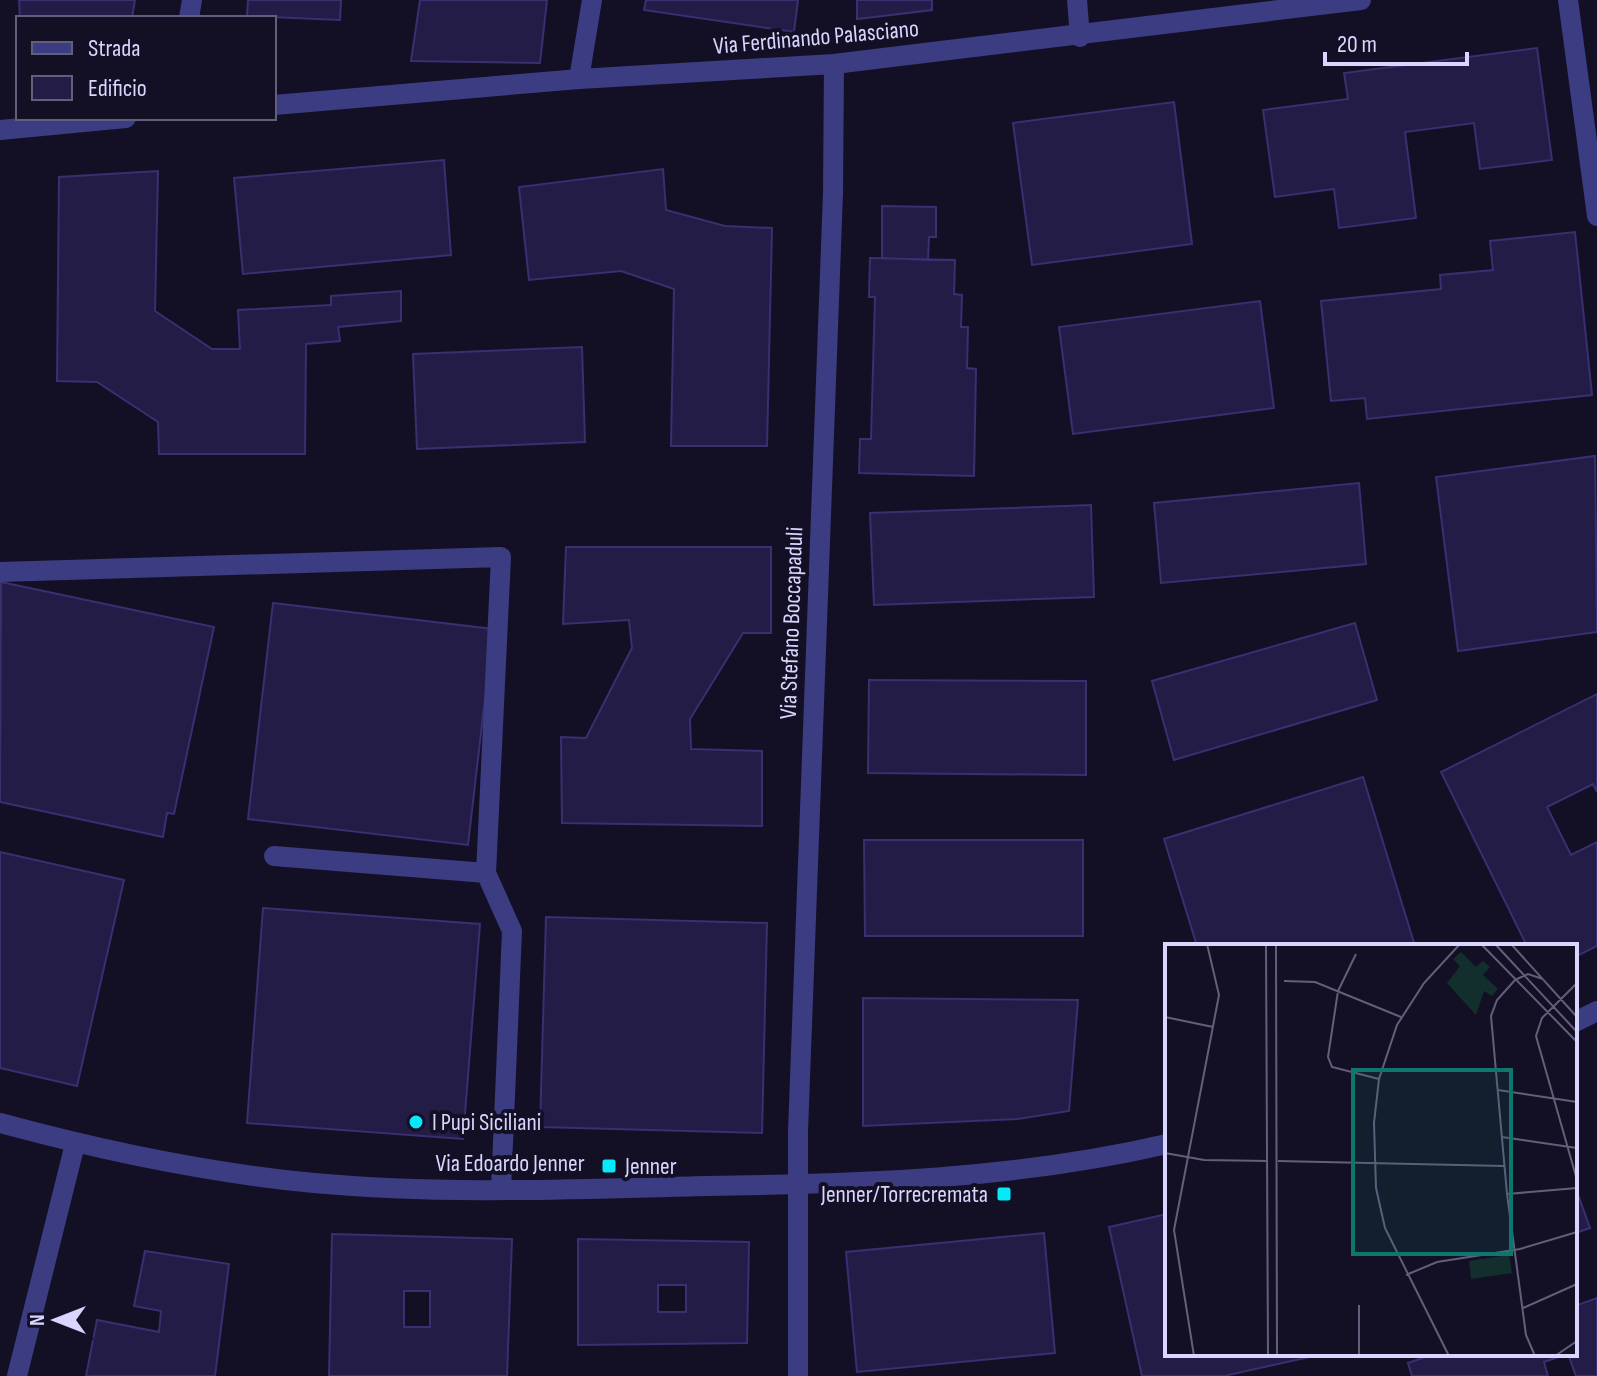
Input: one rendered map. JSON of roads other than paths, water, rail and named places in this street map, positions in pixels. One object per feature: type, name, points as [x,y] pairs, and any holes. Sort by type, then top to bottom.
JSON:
[{"type":"street","points":[[579,79],[592,0]]},
{"type":"street","points":[[1077,0],[1080,37]]},
{"type":"street","name":"Via Ferdinando Palasciano","points":[[276,105],[579,79],[834,64],[1080,37],[1361,0]]},
{"type":"street","points":[[1568,0],[1597,216]]},
{"type":"street","name":"Via Stefano Boccapaduli","points":[[798,1376],[799,1183],[833,193],[834,64]]},
{"type":"street","points":[[0,130],[105,120]]},
{"type":"street","points":[[0,572],[501,557],[486,873],[512,931],[501,1190]]},
{"type":"street","points":[[274,856],[486,873]]},
{"type":"street","points":[[1577,1021],[1597,1011]]},
{"type":"street","name":"Via Edoardo Jenner","points":[[0,1123],[75,1144],[270,1179],[369,1187],[501,1190],[799,1183],[1029,1171],[1165,1144]]},
{"type":"street","points":[[17,1376],[75,1144]]},
{"type":"place","name":"I Pupi Siciliani","points":[[416,1122]]},
{"type":"place","name":"Jenner","points":[[609,1166]]},
{"type":"place","name":"Jenner/Torrecremata","points":[[1004,1194]]}]
